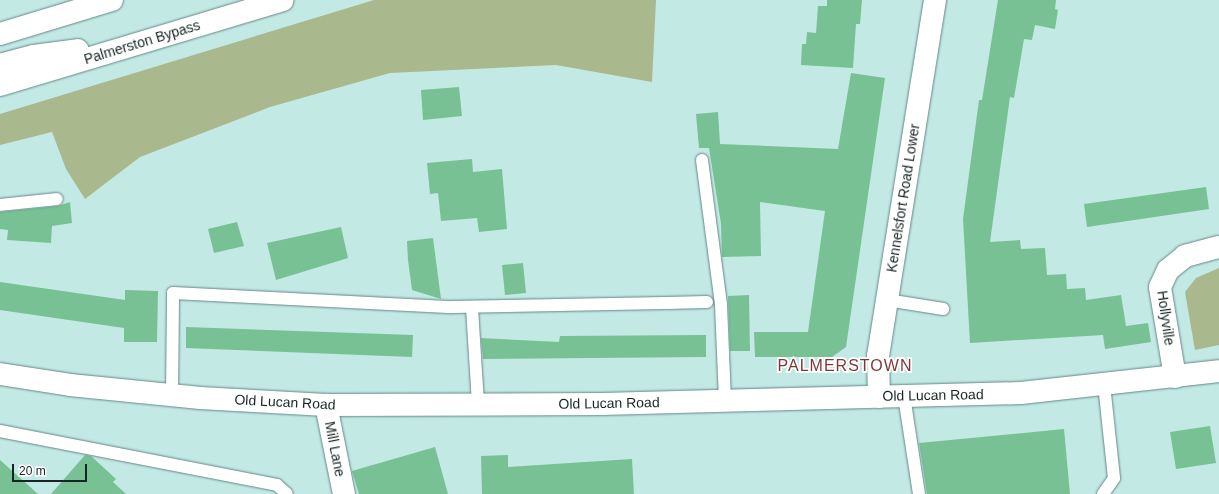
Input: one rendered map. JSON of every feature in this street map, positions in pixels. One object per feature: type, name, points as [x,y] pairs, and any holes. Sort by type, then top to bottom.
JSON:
[{"type":"street","points":[[0,34],[112,0]]},
{"type":"street","name":"Palmerston Bypass","points":[[0,85],[283,0]]},
{"type":"street","name":"Kennelsfort Road Lower","points":[[878,397],[878,356],[935,0]]},
{"type":"street","points":[[0,65],[34,56],[137,43]]},
{"type":"street","name":"Hollyville","points":[[1175,377],[1160,287],[1168,270],[1185,256],[1202,250],[1219,247]]},
{"type":"street","name":"Old Lucan Road","points":[[0,374],[70,385],[172,395],[326,405],[725,401],[1021,393],[1219,371]]},
{"type":"street","name":"Mill Lane","points":[[326,405],[344,494]]},
{"type":"lane","points":[[702,160],[721,305],[725,401]]},
{"type":"lane","points":[[0,205],[57,199]]},
{"type":"lane","points":[[172,395],[173,293],[472,308],[707,302]]},
{"type":"lane","points":[[887,300],[943,309]]},
{"type":"lane","points":[[472,308],[478,404]]},
{"type":"lane","points":[[1103,494],[1114,478],[1104,384]]},
{"type":"lane","points":[[904,396],[919,494]]},
{"type":"lane","points":[[0,431],[277,485],[287,494]]},
{"type":"green space","points":[[374,0],[656,0],[652,82],[556,65],[390,73],[270,107],[140,157],[85,199],[66,169],[52,132],[0,145],[0,114]]},
{"type":"green space","points":[[1219,268],[1219,345],[1195,350],[1185,292],[1196,278]]},
{"type":"building","points":[[827,0],[862,0],[860,24],[856,24],[853,68],[801,65],[802,44],[806,44],[807,32],[816,33],[818,6],[827,6]]},
{"type":"building","points":[[998,0],[1056,0],[1055,9],[1058,10],[1055,29],[1035,25],[1032,40],[1024,39],[1014,98],[1010,97],[990,242],[1020,240],[1021,249],[1045,248],[1047,275],[1066,274],[1067,289],[1085,288],[1086,300],[1121,295],[1126,326],[1148,323],[1151,342],[1105,349],[1103,335],[970,343],[963,219],[979,100],[982,100]]},
{"type":"building","points":[[851,73],[885,78],[846,347],[832,357],[755,357],[754,332],[808,332],[825,211],[760,202],[761,256],[722,257],[721,224],[709,148],[699,148],[696,114],[718,112],[720,144],[838,149]]},
{"type":"building","points":[[459,87],[462,116],[423,120],[421,90]]},
{"type":"building","points":[[472,159],[473,172],[502,169],[507,229],[479,232],[477,218],[441,221],[438,193],[430,194],[427,163]]},
{"type":"building","points":[[1206,187],[1209,209],[1087,227],[1084,204]]},
{"type":"building","points":[[70,202],[72,223],[52,226],[51,243],[7,240],[8,230],[0,229],[0,212],[58,206]]},
{"type":"building","points":[[237,222],[244,246],[214,253],[208,229]]},
{"type":"building","points":[[341,227],[348,258],[276,280],[267,243]]},
{"type":"building","points":[[433,238],[441,299],[412,290],[408,260],[407,241]]},
{"type":"building","points":[[523,263],[526,293],[505,295],[502,265]]},
{"type":"building","points":[[0,282],[125,300],[125,290],[158,291],[157,342],[124,342],[124,328],[0,310]]},
{"type":"building","points":[[749,295],[750,351],[730,351],[728,296]]},
{"type":"building","points":[[186,327],[413,335],[412,357],[186,348]]},
{"type":"building","points":[[706,335],[706,357],[483,359],[481,338],[559,342],[560,336]]},
{"type":"building","points":[[1210,426],[1216,463],[1176,469],[1170,432]]},
{"type":"building","points":[[1064,429],[1070,494],[927,494],[919,443]]},
{"type":"building","points":[[435,447],[448,494],[359,494],[352,471]]},
{"type":"building","points":[[85,455],[91,456],[116,479],[113,482],[126,494],[51,494]]},
{"type":"building","points":[[508,455],[508,467],[632,459],[634,494],[482,494],[481,456]]},
{"type":"building","points":[[0,460],[38,494],[0,494]]},
{"type":"district","name":"PALMERSTOWN","points":[[845,366]]}]
